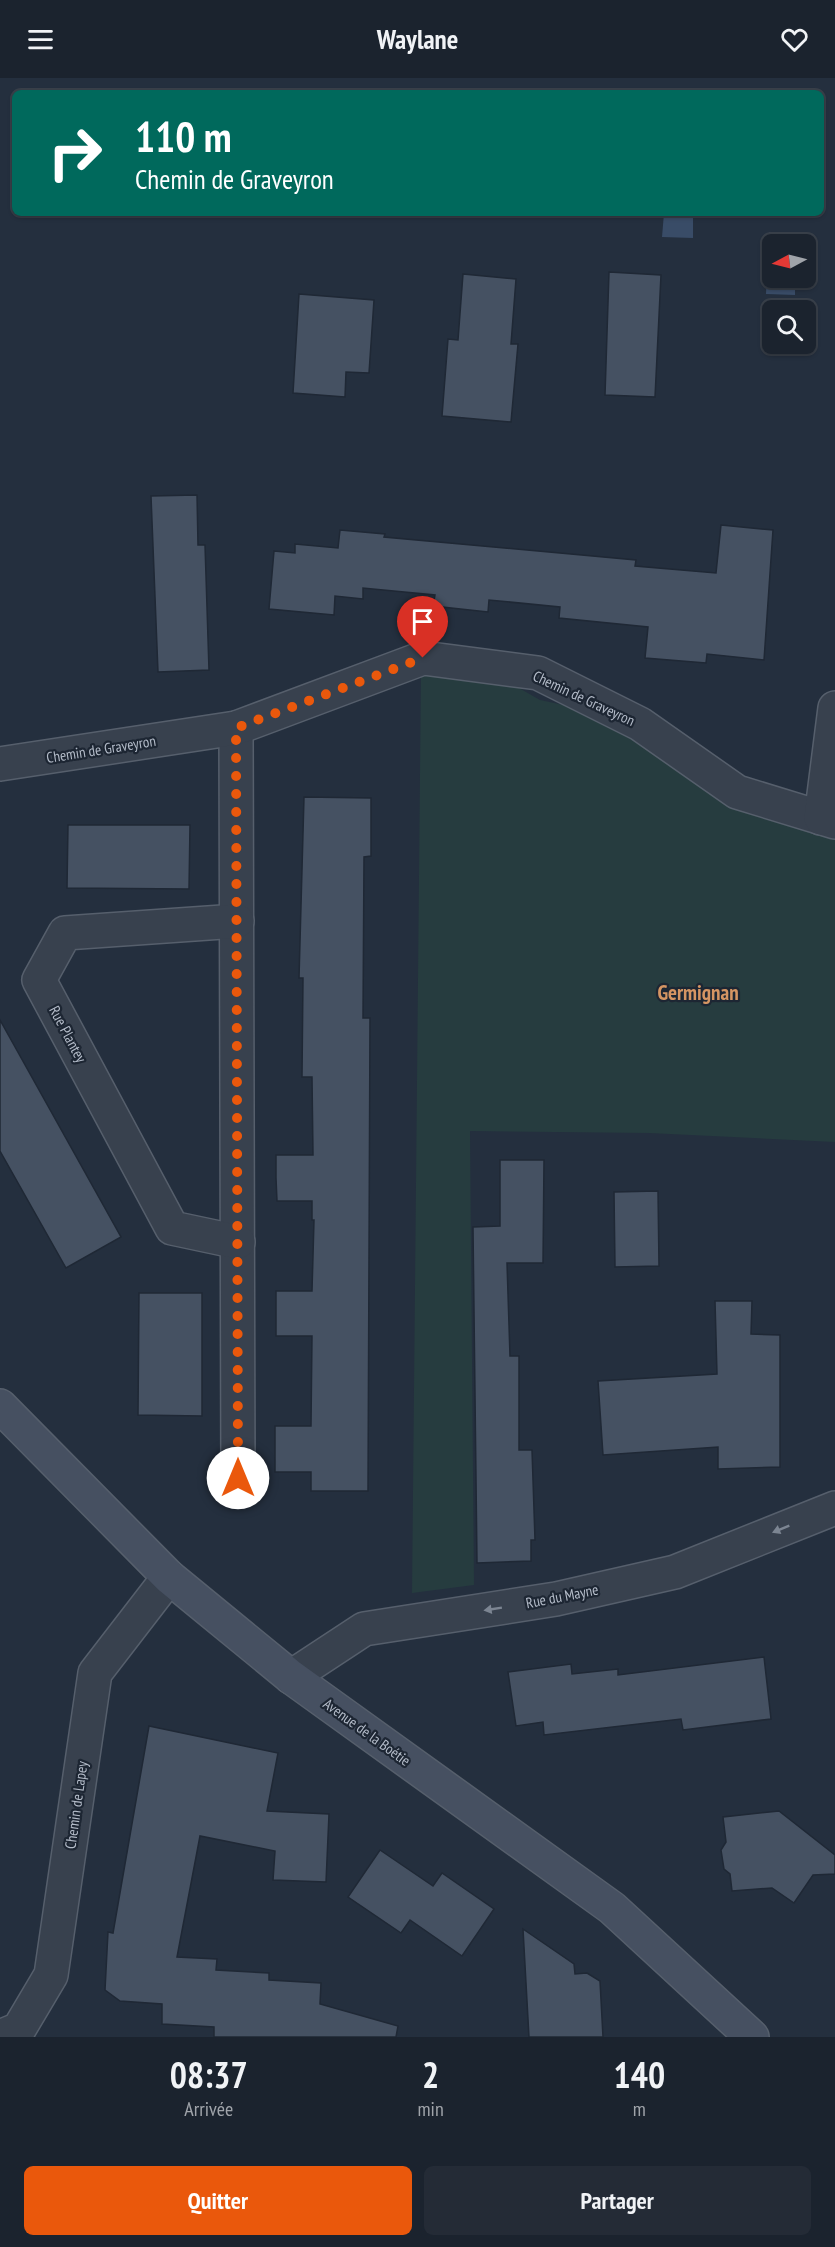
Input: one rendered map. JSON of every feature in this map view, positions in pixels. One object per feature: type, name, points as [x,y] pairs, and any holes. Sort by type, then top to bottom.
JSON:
[{"type":"main road","name":"Avenue de la Boétie","points":[[0,1406],[169,1577],[291,1677],[612,1908],[752,2037]]},
{"type":"street","name":"Chemin de Graveyron","points":[[0,765],[236,728],[423,658],[538,673],[640,724],[737,792],[828,820]]},
{"type":"street","points":[[828,820],[835,708]]},
{"type":"street","points":[[236,728],[238,1478]]},
{"type":"street","name":"Rue Plantey","points":[[237,921],[65,933],[39,980],[172,1228],[238,1242]]},
{"type":"street","name":"Rue du Mayne","points":[[291,1677],[364,1629],[556,1599],[675,1572],[835,1508]]},
{"type":"street","name":"Chemin de Lapey","points":[[22,2034],[51,1975],[95,1673],[169,1577]]},
{"type":"green space","points":[[477,664],[540,700],[629,719],[835,831],[835,1142],[649,1133],[470,1131],[474,1585],[412,1593],[421,671]]},
{"type":"water","points":[[664,216],[693,216],[693,238],[662,237]]},
{"type":"water","points":[[769,232],[797,233],[797,234],[769,234]]},
{"type":"water","points":[[766,288],[795,288],[795,295],[766,294]]},
{"type":"building","points":[[609,272],[661,275],[655,397],[605,395]]},
{"type":"building","points":[[463,274],[516,279],[511,344],[518,344],[511,422],[442,416],[448,339],[458,340]]},
{"type":"building","points":[[299,294],[374,300],[369,373],[346,372],[345,397],[293,393]]},
{"type":"building","points":[[197,495],[198,545],[205,545],[209,670],[158,672],[151,496]]},
{"type":"building","points":[[721,525],[773,530],[764,660],[707,654],[706,663],[645,658],[648,627],[559,618],[560,607],[489,600],[488,612],[433,606],[435,595],[363,588],[363,599],[335,596],[334,615],[269,609],[274,551],[295,553],[295,544],[338,548],[340,530],[385,534],[384,537],[636,560],[635,566],[716,573]]},
{"type":"building","points":[[304,797],[371,798],[371,856],[364,857],[363,1018],[370,1018],[368,1491],[311,1491],[311,1472],[275,1472],[275,1426],[311,1426],[312,1336],[276,1336],[276,1291],[312,1291],[314,1220],[312,1220],[312,1201],[277,1201],[276,1178],[276,1155],[313,1155],[312,1077],[302,1077],[303,978],[299,978]]},
{"type":"building","points":[[68,825],[190,825],[189,889],[67,888]]},
{"type":"building","points":[[0,1020],[121,1237],[66,1268],[0,1151]]},
{"type":"building","points":[[500,1160],[544,1160],[543,1263],[507,1263],[510,1356],[519,1356],[519,1450],[532,1450],[535,1540],[531,1540],[531,1561],[477,1563],[473,1227],[500,1226]]},
{"type":"building","points":[[658,1191],[659,1266],[615,1267],[614,1192]]},
{"type":"building","points":[[139,1293],[202,1293],[202,1416],[138,1415]]},
{"type":"building","points":[[715,1301],[752,1301],[751,1334],[780,1335],[780,1467],[718,1469],[718,1447],[603,1455],[598,1381],[717,1374]]},
{"type":"building","points":[[764,1657],[771,1719],[683,1730],[681,1719],[544,1735],[543,1722],[516,1726],[508,1672],[571,1664],[572,1674],[618,1669],[618,1675]]},
{"type":"building","points":[[149,1726],[278,1753],[267,1811],[329,1814],[326,1882],[273,1880],[275,1851],[200,1836],[177,1957],[217,1959],[216,1970],[269,1973],[269,1980],[321,1983],[320,2004],[398,2026],[396,2037],[214,2037],[214,2027],[162,2024],[162,2004],[120,2001],[105,1990],[108,1932],[113,1933]]},
{"type":"building","points":[[779,1811],[835,1855],[835,1874],[813,1875],[794,1903],[772,1888],[732,1891],[730,1874],[724,1869],[721,1850],[726,1842],[723,1817]]},
{"type":"building","points":[[380,1850],[433,1886],[442,1873],[494,1909],[462,1956],[410,1920],[401,1933],[348,1897]]},
{"type":"building","points":[[523,1929],[574,1964],[575,1974],[587,1973],[600,1981],[603,2037],[529,2037]]},
{"type":"district","name":"Germignan","points":[[698,992]]},
{"type":"route","points":[[238,1478],[236,728],[423,658]]}]
